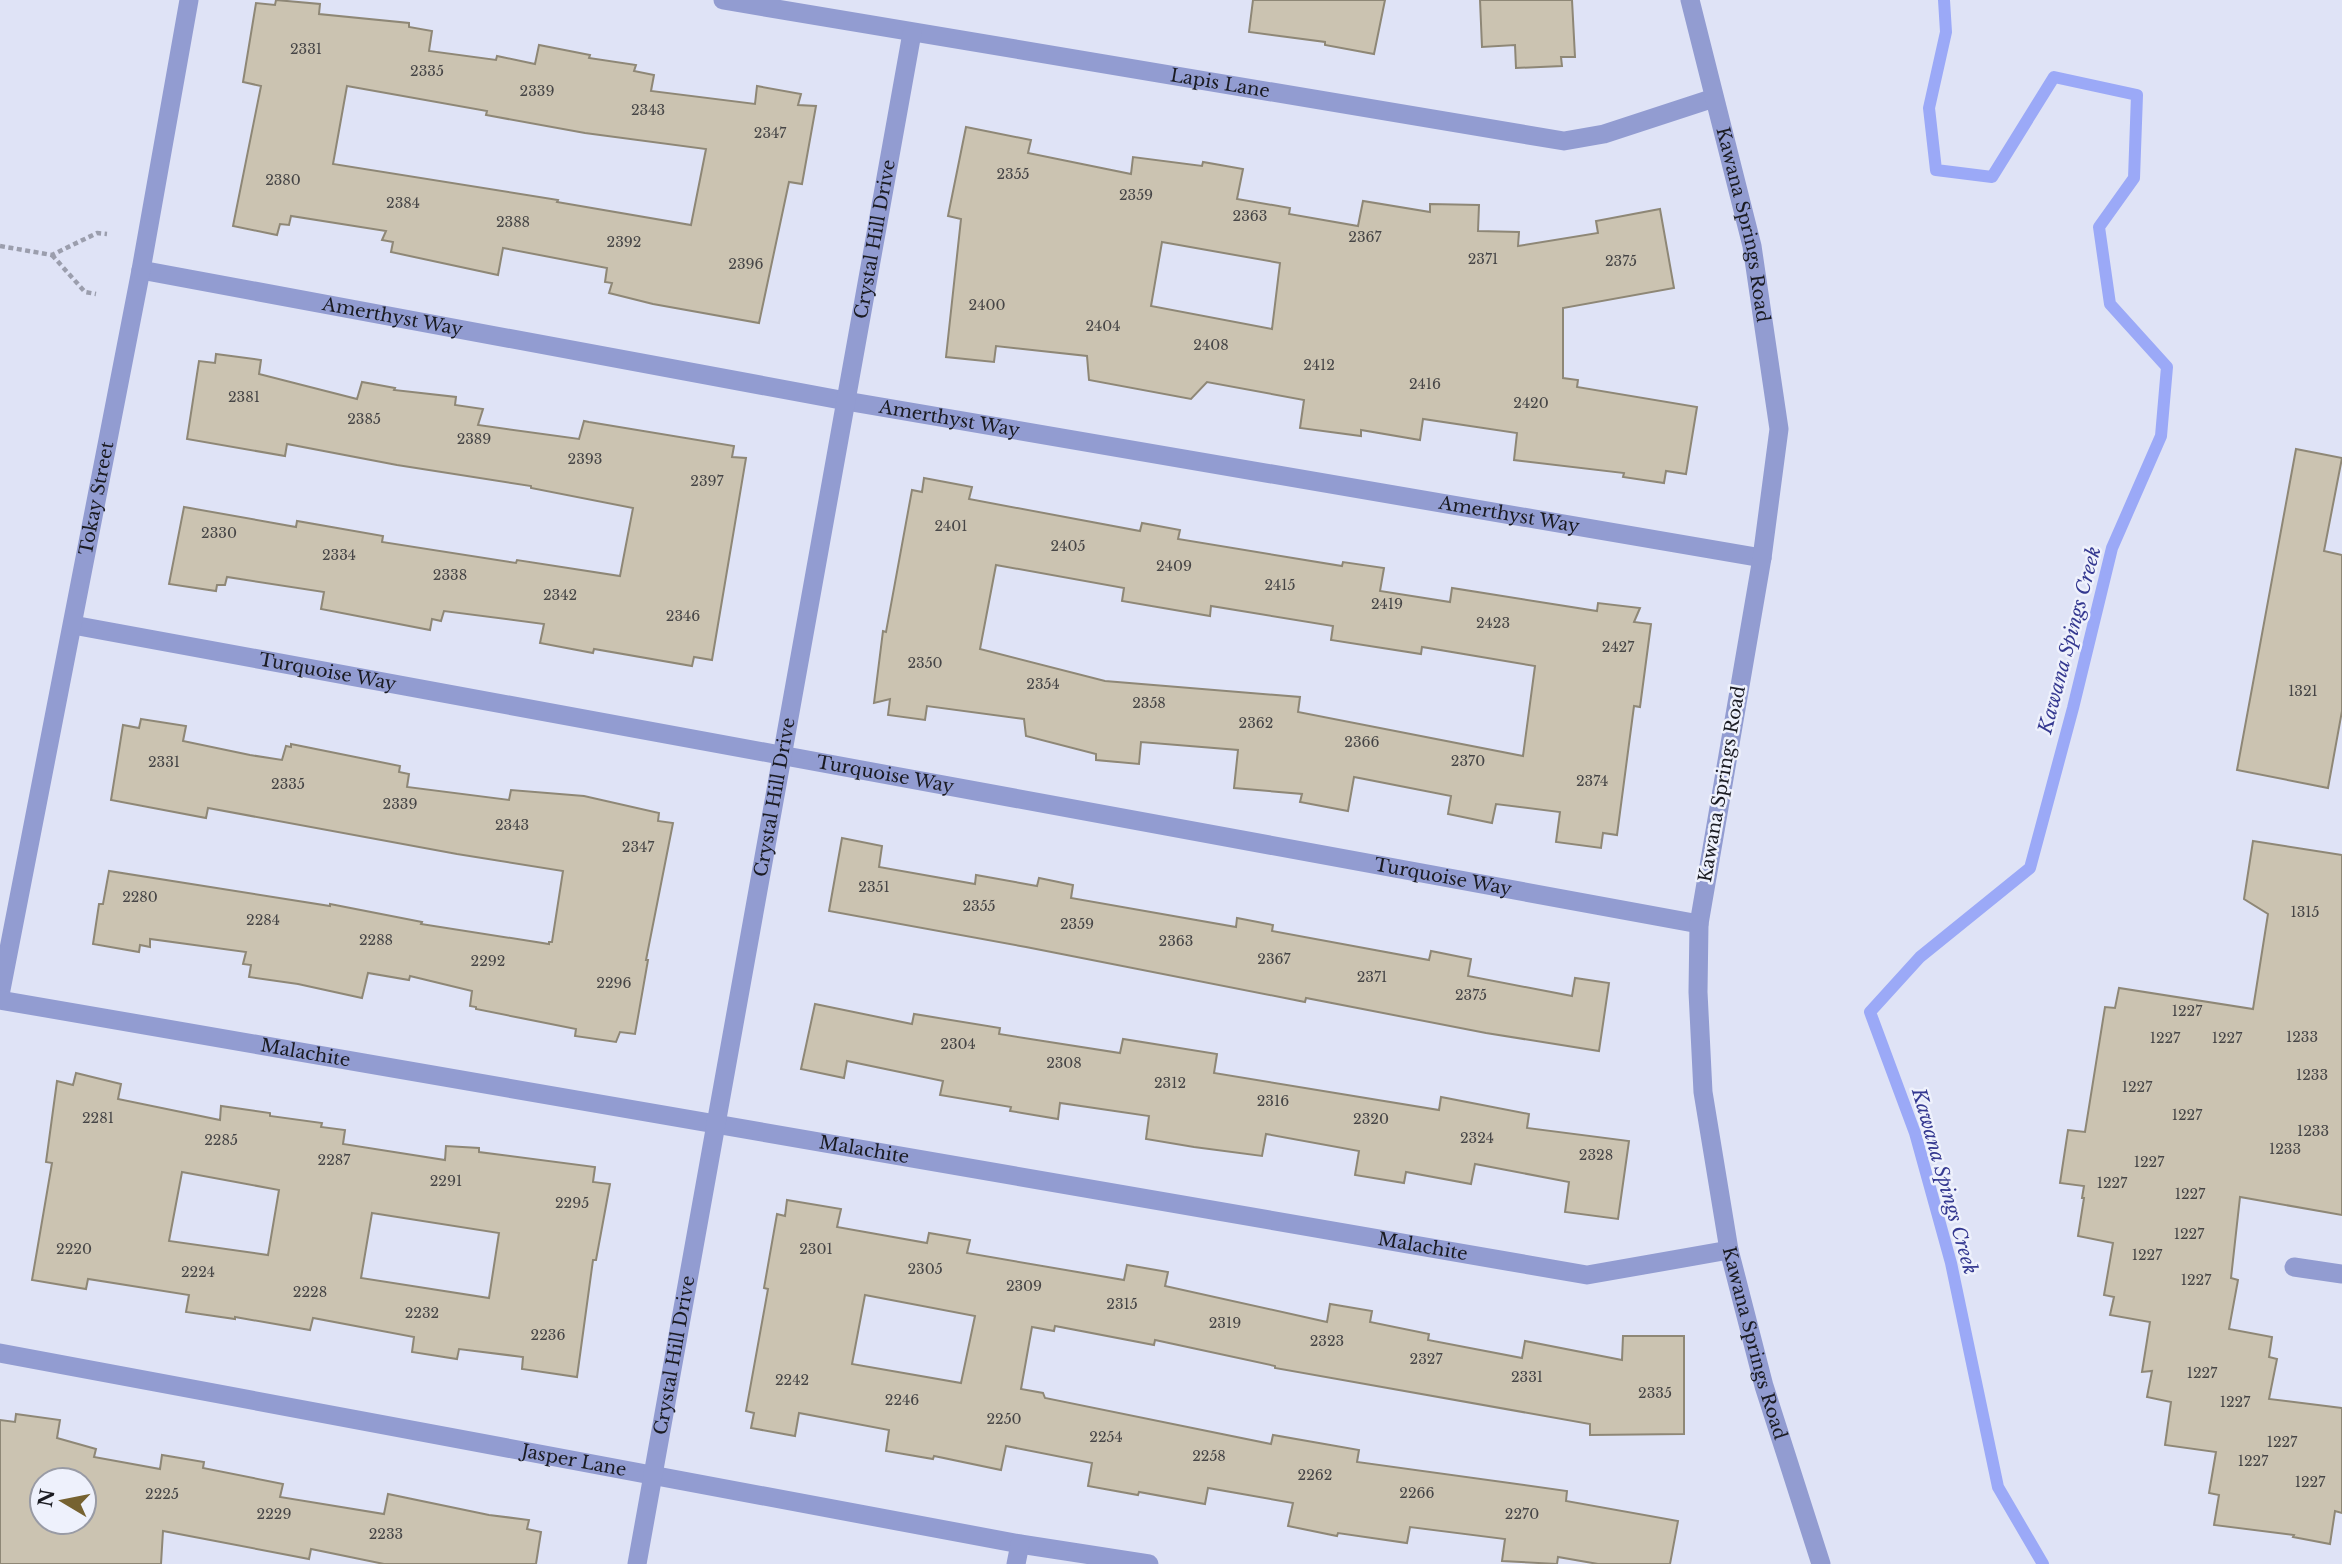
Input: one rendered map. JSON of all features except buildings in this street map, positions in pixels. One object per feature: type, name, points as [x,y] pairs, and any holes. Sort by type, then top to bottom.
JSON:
[{"type":"street","name":"Tokay Street","points":[[0,998],[141,270],[189,0]]},
{"type":"street","name":"Lapis Lane","points":[[723,0],[1564,141],[1604,134],[1714,98]]},
{"type":"street","name":"Kawana Springs Road","points":[[1690,0],[1752,246],[1779,429],[1762,558],[1699,924],[1698,992],[1703,1092],[1729,1250],[1764,1386],[1821,1564]]},
{"type":"street","name":"Crystal Hill Drive","points":[[637,1564],[912,33]]},
{"type":"street","name":"Amerthyst Way","points":[[141,270],[846,401],[1762,558]]},
{"type":"street","name":"Turquoise Way","points":[[72,625],[1699,924]]},
{"type":"street","name":"Malachite","points":[[0,998],[1587,1275],[1729,1250]]},
{"type":"street","points":[[2294,1267],[2342,1274]]},
{"type":"street","name":"Jasper Lane","points":[[0,1353],[1020,1544],[1149,1564]]},
{"type":"street","points":[[1016,1564],[1020,1544]]},
{"type":"path","points":[[0,246],[52,255],[97,233],[107,234]]},
{"type":"path","points":[[52,255],[85,292],[96,294]]},
{"type":"waterway","name":"Kawana Spings Creek","points":[[1944,0],[1946,32],[1929,108],[1936,170],[1992,177],[2054,77],[2137,95],[2134,178],[2099,227],[2110,304],[2167,367],[2161,436],[2112,548],[2030,868],[1920,957],[1870,1012],[1915,1133],[1951,1263],[1998,1487],[2043,1564]]}]
